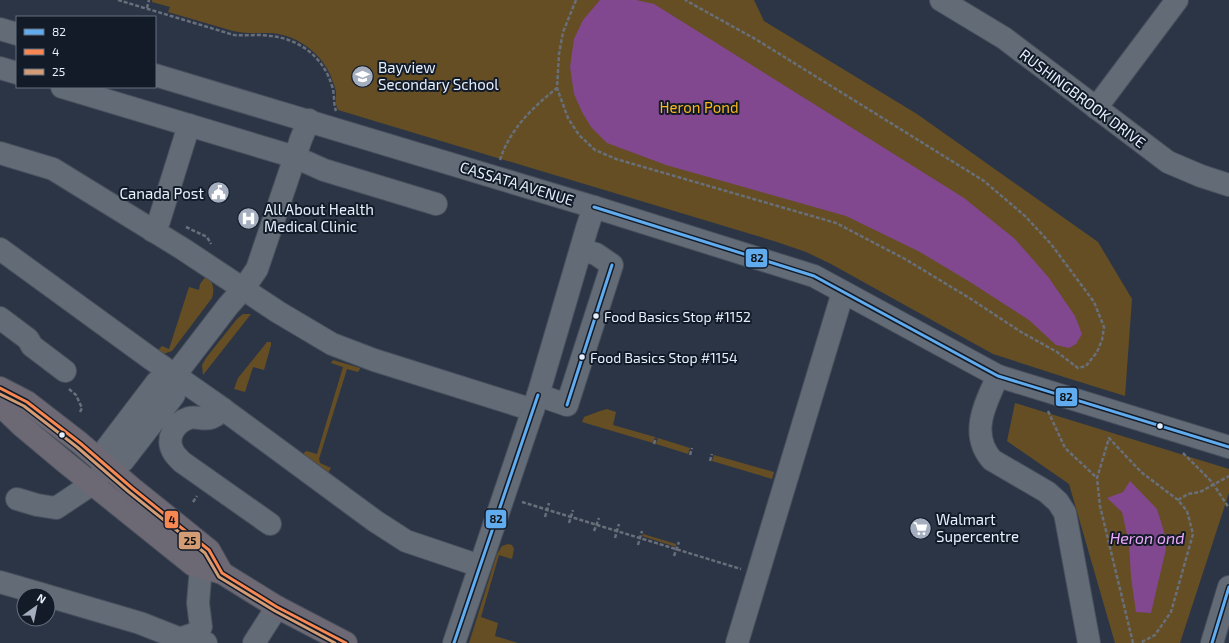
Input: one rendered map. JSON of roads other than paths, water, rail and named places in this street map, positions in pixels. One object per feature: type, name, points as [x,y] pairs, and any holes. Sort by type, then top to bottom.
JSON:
[{"type":"main road","points":[[0,388],[27,402],[80,443],[132,488],[209,550],[222,573]]},
{"type":"main road","points":[[0,405],[22,426],[193,565],[222,573],[277,607],[346,643]]},
{"type":"street","name":"RUSHINGBROOK DRIVE","points":[[941,0],[1004,38],[1168,162],[1201,176],[1229,185]]},
{"type":"street","points":[[1096,108],[1177,0]]},
{"type":"street","points":[[0,29],[16,34]]},
{"type":"street","points":[[0,68],[16,74]]},
{"type":"street","name":"CASSATA AVENUE","points":[[156,75],[309,120],[814,276],[998,376],[1229,447]]},
{"type":"street","points":[[65,88],[295,157],[324,170],[436,204]]},
{"type":"street","points":[[17,499],[37,505],[56,508],[92,484],[107,467],[106,449],[157,382],[174,375],[244,288],[259,266],[295,157],[309,120]]},
{"type":"street","points":[[153,231],[159,221],[189,125]]},
{"type":"street","points":[[0,153],[53,169],[244,288],[278,312],[332,344],[374,360],[535,402],[567,405],[612,265],[596,254],[581,250]]},
{"type":"street","points":[[454,643],[535,402],[594,207]]},
{"type":"street","points":[[0,249],[223,409],[375,521],[406,541],[480,566]]},
{"type":"street","points":[[737,643],[843,292]]},
{"type":"street","points":[[0,318],[28,339],[32,346],[65,371]]},
{"type":"street","points":[[998,376],[988,398],[980,422],[980,433],[985,453],[992,460],[1047,492],[1058,502],[1065,513],[1088,643]]},
{"type":"street","points":[[223,409],[216,416],[209,419],[194,417],[177,425],[171,437],[174,455],[270,524]]},
{"type":"street","points":[[182,638],[197,633],[201,627],[198,603],[201,567]]},
{"type":"street","points":[[0,582],[17,587]]},
{"type":"street","points":[[1212,643],[1229,587]]},
{"type":"street","points":[[56,598],[140,623],[182,638],[206,643]]},
{"type":"street","points":[[254,643],[277,607]]},
{"type":"water","name":"Heron Pond","points":[[600,0],[636,0],[654,4],[964,198],[1015,239],[1049,278],[1075,316],[1082,334],[1076,344],[1069,348],[1056,345],[1029,320],[970,282],[920,252],[846,216],[666,165],[607,143],[591,127],[582,112],[574,94],[570,67],[574,39],[583,20]]},
{"type":"water","name":"Heron ond","points":[[1130,481],[1157,509],[1165,535],[1166,549],[1151,613],[1136,612],[1131,577],[1129,544],[1122,512],[1107,498],[1123,492]]},
{"type":"place","name":"Bayview Secondary School","points":[[363,76]]},
{"type":"place","name":"Canada Post","points":[[219,193]]},
{"type":"place","name":"All About Health Medical Clinic","points":[[249,218]]},
{"type":"place","name":"Food Basics Stop #1152","points":[[596,316]]},
{"type":"place","name":"Food Basics Stop #1154","points":[[582,357]]},
{"type":"place","name":"Walmart Supercentre","points":[[921,528]]}]
